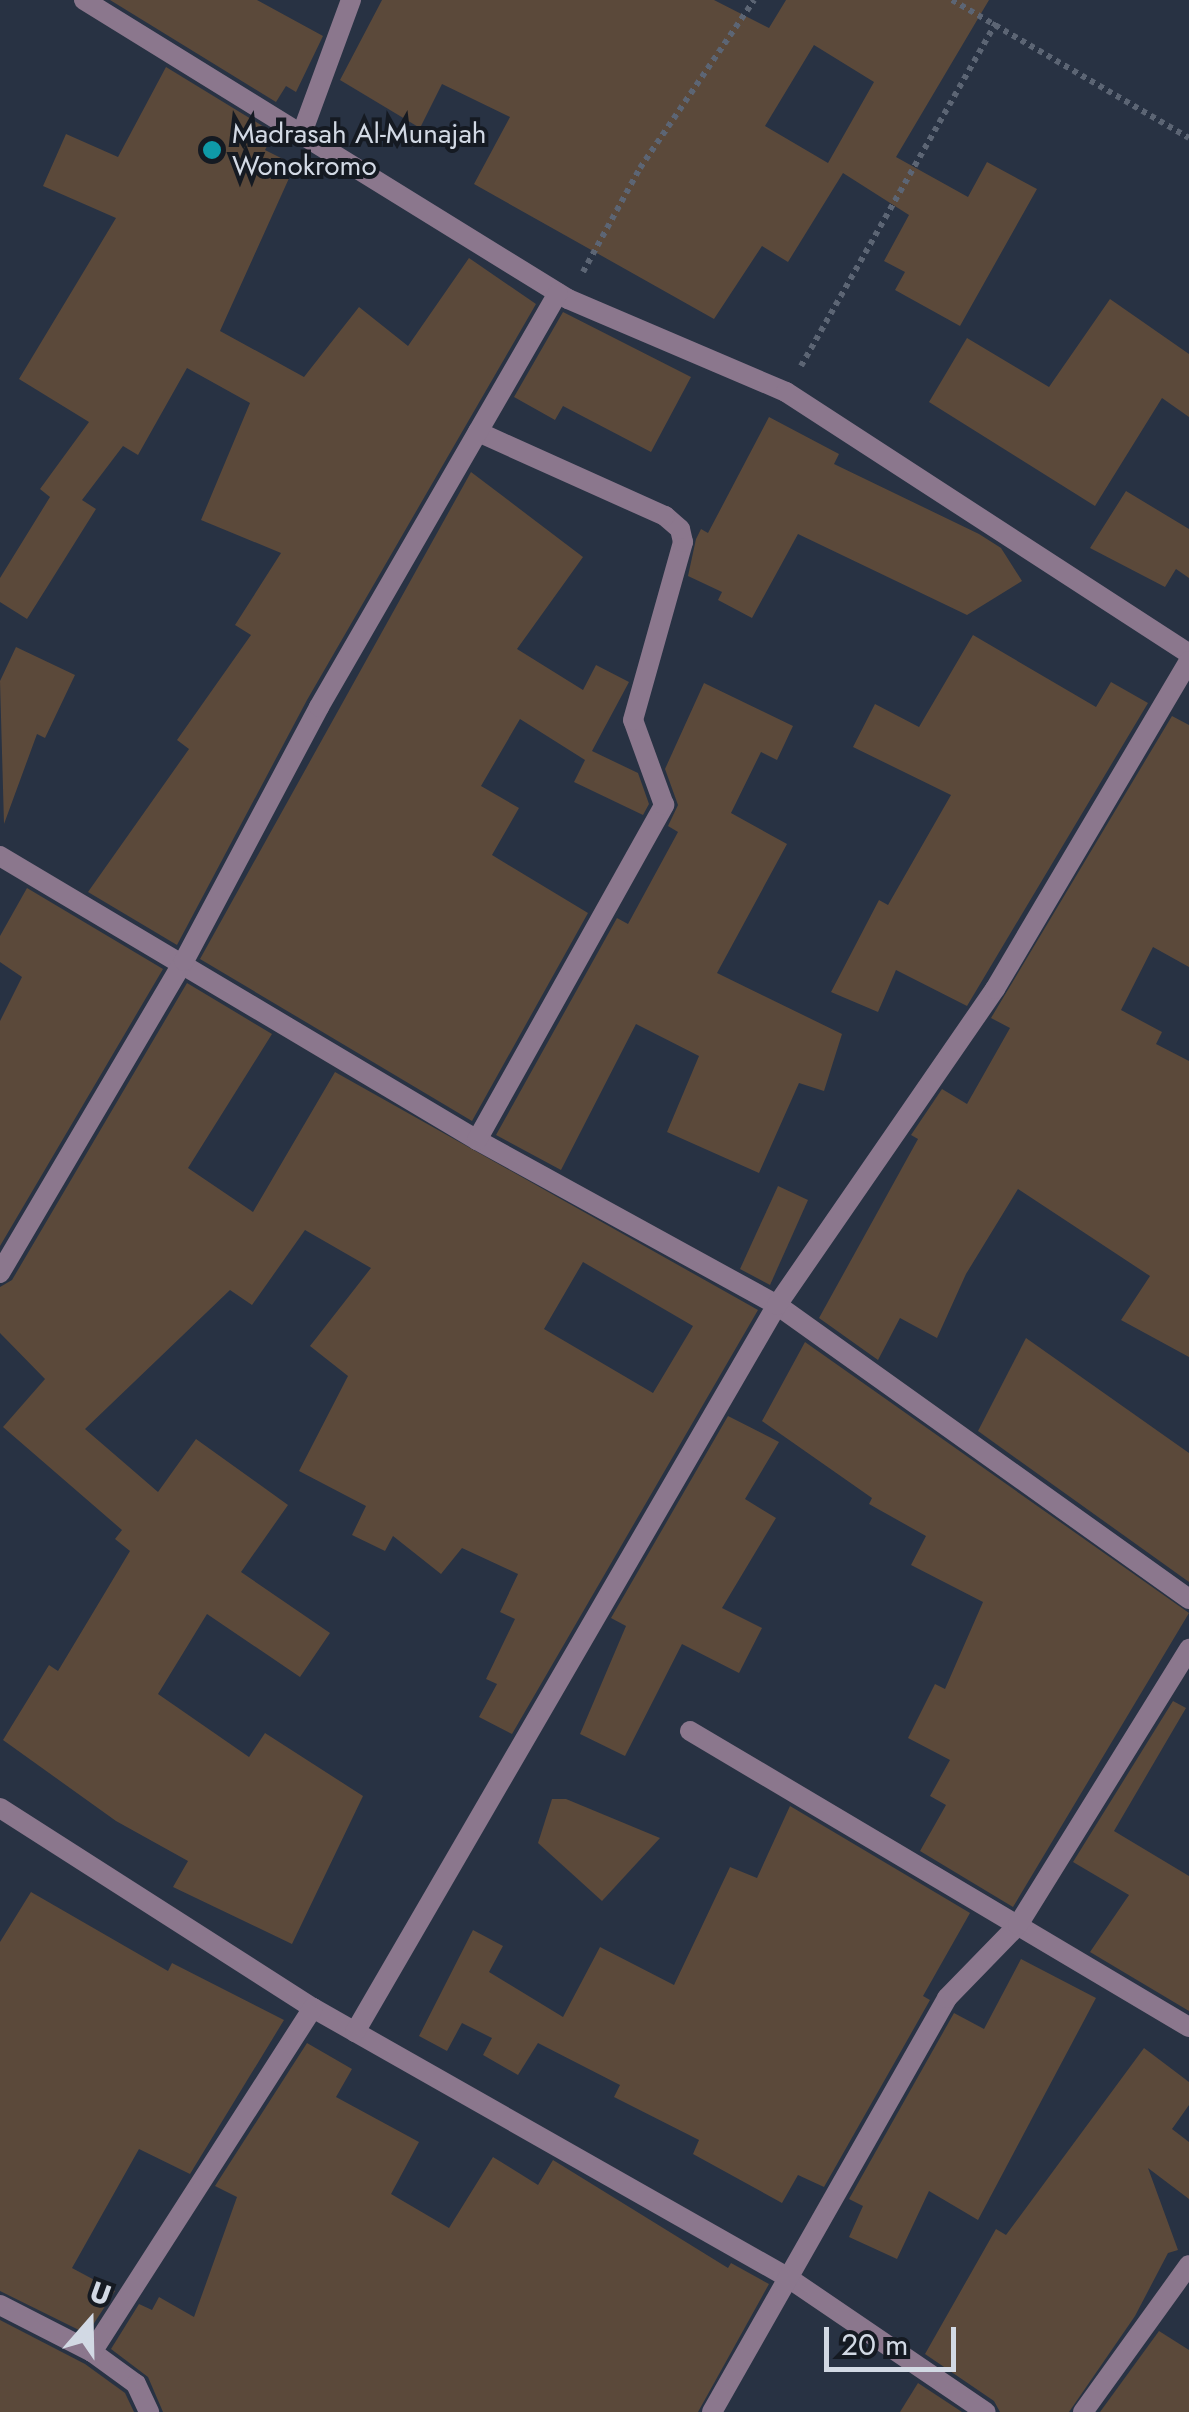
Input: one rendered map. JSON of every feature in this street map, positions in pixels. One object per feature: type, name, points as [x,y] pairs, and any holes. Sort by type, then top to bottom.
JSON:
[{"type":"street","points":[[84,0],[563,296],[786,392],[1189,657],[995,989],[777,1306],[356,2032]]},
{"type":"street","points":[[302,132],[351,0]]},
{"type":"street","points":[[0,1273],[184,961],[318,708],[478,432],[563,296]]},
{"type":"street","points":[[477,1140],[664,805],[632,720],[683,542],[680,529],[666,516],[478,432]]},
{"type":"street","points":[[0,856],[184,961],[477,1140],[777,1306],[1189,1598]]},
{"type":"street","points":[[712,2412],[947,1998],[1018,1925],[1189,1649]]},
{"type":"street","points":[[690,1731],[1189,2027]]},
{"type":"street","points":[[0,1808],[313,2008],[786,2277],[986,2412]]},
{"type":"street","points":[[92,2352],[313,2008]]},
{"type":"street","points":[[1084,2412],[1189,2265]]},
{"type":"street","points":[[0,2305],[92,2352],[136,2384],[149,2412]]},
{"type":"path","points":[[563,296],[640,168],[754,0]]},
{"type":"path","points":[[952,0],[1189,138]]},
{"type":"path","points":[[786,392],[996,24]]},
{"type":"building","points":[[110,0],[257,0],[323,36],[296,92],[286,86],[276,102]]},
{"type":"building","points":[[382,0],[714,0],[769,28],[786,0],[989,0],[896,157],[968,197],[987,162],[1037,189],[960,326],[895,290],[905,272],[884,261],[909,215],[843,173],[788,262],[762,246],[714,319],[474,184],[510,117],[442,84],[420,128],[340,80]],"holes":[[[814,45],[874,82],[828,163],[765,126]]]},
{"type":"building","points":[[166,67],[274,133],[265,150],[295,165],[220,331],[304,377],[359,307],[408,346],[469,258],[536,304],[307,700],[177,945],[88,892],[189,749],[177,740],[251,635],[235,625],[281,553],[201,520],[250,403],[187,368],[138,455],[123,446],[82,500],[96,509],[27,619],[0,602],[0,578],[50,497],[40,489],[89,422],[19,379],[116,218],[43,186],[66,134],[118,157]]},
{"type":"building","points":[[1110,299],[1189,354],[1189,417],[1162,398],[1095,506],[929,402],[967,338],[1049,387]]},
{"type":"building","points":[[563,312],[691,377],[651,452],[563,406],[555,420],[514,397]]},
{"type":"building","points":[[769,417],[839,454],[834,464],[1001,548],[1022,581],[967,615],[798,534],[752,618],[718,600],[722,592],[688,576],[696,539],[701,529],[708,533]]},
{"type":"building","points":[[471,472],[583,557],[517,649],[583,690],[596,665],[629,682],[592,751],[638,773],[649,804],[643,815],[574,782],[585,760],[520,719],[481,786],[519,808],[492,855],[588,913],[472,1121],[200,959]]},
{"type":"building","points":[[1126,491],[1189,529],[1189,578],[1176,569],[1165,587],[1090,548]]},
{"type":"building","points":[[973,635],[1096,707],[1111,682],[1148,703],[967,1006],[896,970],[878,1012],[831,992],[879,900],[888,905],[951,795],[853,747],[875,704],[919,727]]},
{"type":"building","points":[[16,647],[75,675],[45,738],[37,734],[4,824],[0,681]]},
{"type":"building","points":[[704,683],[793,726],[777,760],[761,752],[731,813],[787,844],[717,973],[842,1034],[824,1091],[799,1083],[759,1173],[667,1132],[699,1056],[636,1024],[561,1170],[496,1135],[617,918],[628,924],[678,832],[668,826],[678,805],[665,769]]},
{"type":"building","points":[[1172,716],[1189,725],[1189,967],[1153,947],[1121,1010],[1162,1032],[1156,1044],[1189,1061],[1189,1357],[1121,1320],[1150,1276],[1018,1189],[966,1274],[937,1338],[900,1318],[878,1360],[819,1318],[918,1139],[911,1135],[942,1089],[967,1104],[1010,1028],[991,1018]]},
{"type":"building","points":[[27,888],[163,969],[0,1246],[0,1021],[22,977],[0,962],[0,936]]},
{"type":"building","points":[[187,983],[272,1034],[188,1168],[253,1212],[335,1072],[758,1310],[512,1734],[479,1717],[497,1684],[486,1679],[515,1619],[500,1612],[518,1574],[462,1548],[441,1574],[393,1536],[385,1551],[352,1535],[366,1506],[299,1471],[348,1376],[310,1346],[371,1268],[305,1230],[252,1305],[230,1290],[85,1429],[158,1492],[196,1439],[288,1505],[241,1572],[330,1633],[300,1677],[207,1614],[158,1694],[249,1757],[265,1733],[363,1796],[292,1944],[173,1887],[188,1861],[116,1821],[3,1740],[49,1665],[58,1671],[130,1551],[115,1539],[122,1530],[3,1427],[45,1379],[0,1333],[0,1287],[12,1280]],"holes":[[[583,1262],[693,1326],[653,1393],[544,1329]]]},
{"type":"building","points":[[778,1186],[808,1200],[770,1285],[740,1269]]},
{"type":"building","points":[[1026,1338],[1189,1453],[1189,1582],[978,1431]]},
{"type":"building","points":[[805,1342],[1189,1613],[1013,1907],[920,1851],[946,1805],[930,1796],[950,1760],[908,1738],[935,1684],[945,1689],[983,1602],[911,1565],[926,1536],[869,1504],[872,1498],[762,1421]]},
{"type":"building","points":[[728,1416],[779,1442],[745,1499],[776,1518],[722,1608],[762,1628],[739,1673],[682,1644],[625,1756],[580,1734],[626,1626],[611,1618]]},
{"type":"building","points":[[1173,1701],[1186,1708],[1114,1831],[1189,1876],[1189,2011],[1090,1952],[1129,1895],[1073,1862]]},
{"type":"building","points":[[552,1799],[566,1799],[660,1838],[602,1901],[538,1843]]},
{"type":"building","points":[[790,1806],[970,1913],[923,1996],[930,2000],[824,2187],[798,2175],[782,2203],[693,2154],[699,2140],[614,2097],[620,2085],[538,2043],[518,2075],[483,2055],[492,2038],[462,2023],[447,2051],[419,2036],[473,1930],[503,1946],[489,1972],[563,2017],[600,1947],[674,1985],[730,1867],[757,1878]]},
{"type":"building","points":[[31,1892],[168,1971],[172,1963],[284,2020],[190,2174],[139,2149],[72,2268],[115,2291],[87,2334],[0,2291],[0,1942]]},
{"type":"building","points":[[1021,1959],[1096,1998],[978,2220],[929,2191],[897,2259],[849,2237],[863,2206],[849,2199],[954,2013],[984,2029]]},
{"type":"building","points":[[307,2043],[352,2069],[336,2097],[419,2142],[391,2194],[449,2228],[493,2157],[538,2185],[553,2160],[728,2268],[731,2263],[769,2284],[698,2412],[163,2412],[148,2377],[111,2349],[139,2304],[152,2310],[159,2297],[194,2317],[237,2197],[215,2186]]},
{"type":"building","points":[[1144,2048],[1189,2082],[1189,2105],[1172,2129],[1189,2142],[1189,2199],[1148,2168],[1178,2250],[1168,2253],[1135,2316],[1069,2412],[1000,2412],[994,2401],[925,2354],[996,2229],[1006,2235]]},
{"type":"building","points":[[0,2320],[85,2364],[125,2393],[134,2412],[0,2412]]},
{"type":"building","points":[[1159,2331],[1189,2350],[1189,2412],[1100,2412]]},
{"type":"building","points":[[918,2383],[962,2412],[900,2412]]},
{"type":"place","name":"Madrasah Al-Munajah Wonokromo","points":[[212,150]]}]
